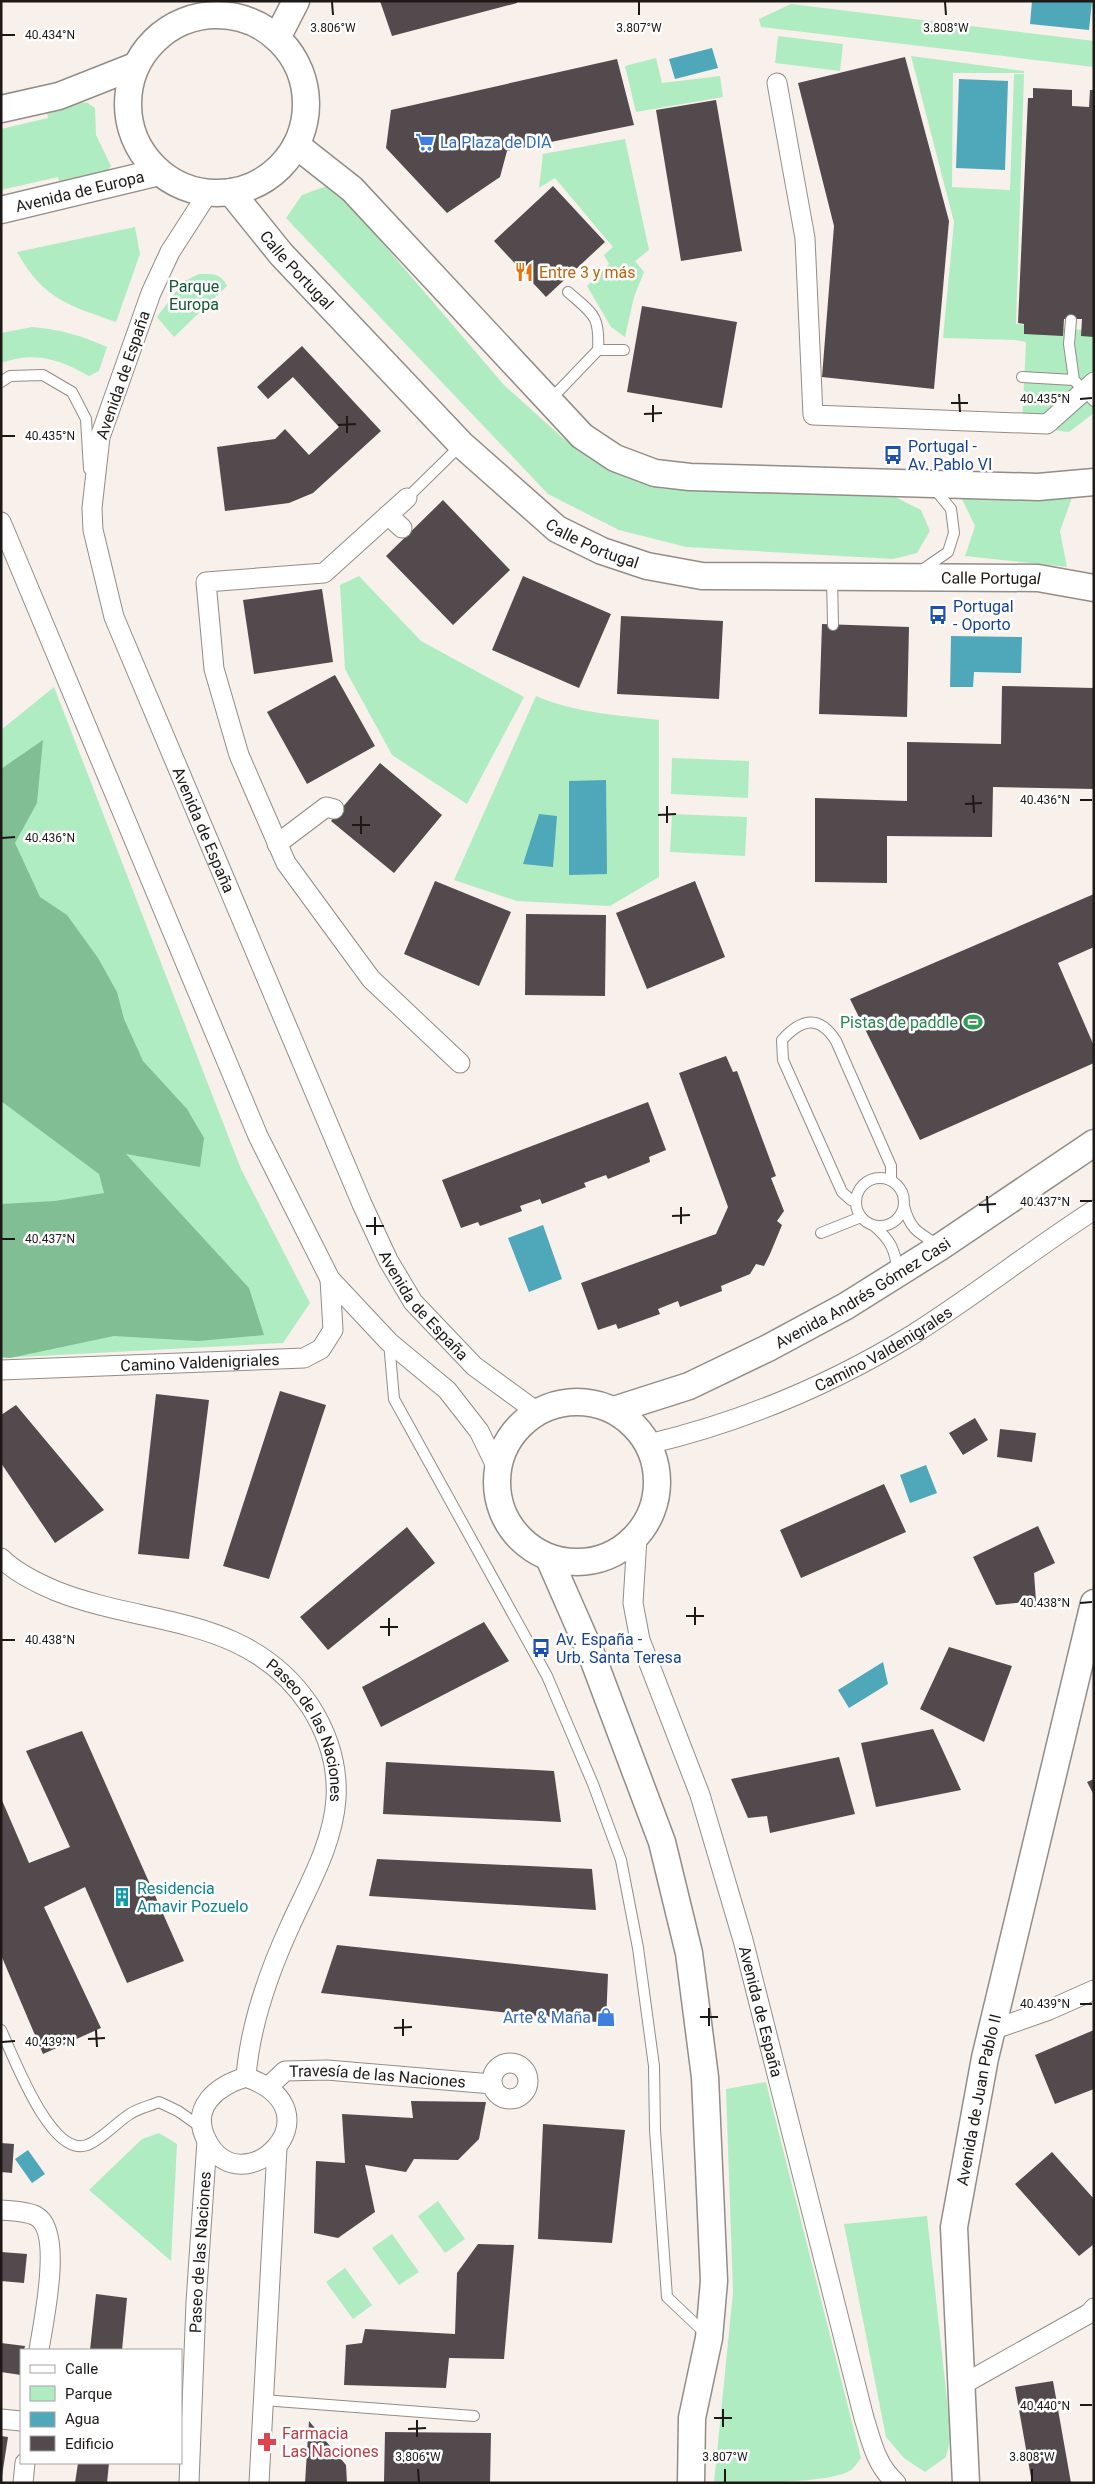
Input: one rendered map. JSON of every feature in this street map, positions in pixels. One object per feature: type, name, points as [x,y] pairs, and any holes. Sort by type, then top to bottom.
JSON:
[{"type":"main road","points":[[277,38],[296,1]]},
{"type":"main road","points":[[186,11],[206,15],[232,16],[256,23],[277,38],[292,55],[302,75],[306,97],[305,122],[296,145],[285,162],[270,176],[252,186],[220,192],[182,186],[159,172],[143,155],[132,134],[129,119],[128,88],[135,66],[154,40],[186,11]]},
{"type":"main road","points":[[1,109],[58,96],[135,66]]},
{"type":"main road","points":[[296,145],[352,189],[582,436],[614,458],[655,473],[774,480],[1038,487],[1094,482]]},
{"type":"main road","name":"Avenida de Europa","points":[[1,210],[159,172]]},
{"type":"main road","name":"Calle Portugal","points":[[220,192],[282,254],[461,444],[557,529],[602,552],[647,566],[702,576],[1038,578],[1094,588]]},
{"type":"main road","name":"Avenida Andrés Gómez Casi","points":[[614,1410],[689,1386],[724,1370],[846,1306],[940,1247],[1094,1143]]},
{"type":"main road","points":[[575,1401],[594,1403],[614,1410],[649,1444],[659,1476],[654,1509],[637,1538],[611,1556],[580,1563],[549,1558],[525,1544],[507,1522],[498,1496],[497,1468],[511,1436],[536,1412],[575,1401]]},
{"type":"main road","points":[[549,1558],[592,1656],[662,1842],[688,1953],[706,2077],[714,2281],[709,2338],[692,2418],[691,2483]]},
{"type":"main road","name":"Avenida de Juan Pablo II","points":[[966,2483],[954,2227],[985,2058],[1094,1603]]},
{"type":"main road","points":[[1080,1666],[1094,1643]]},
{"type":"street","points":[[777,84],[805,238],[813,414],[1047,424],[1086,388]]},
{"type":"street","name":"Avenida de España","points":[[220,192],[170,252],[151,293],[100,437],[92,508],[93,530],[98,560],[114,617],[362,1204],[388,1260],[413,1302],[474,1366],[536,1412]]},
{"type":"street","points":[[407,498],[324,573],[206,582],[214,669],[239,755],[286,863],[371,979],[460,1063]]},
{"type":"street","points":[[388,515],[402,528]]},
{"type":"street","points":[[1,522],[258,1136],[330,1279],[389,1342],[447,1390],[479,1431],[497,1468]]},
{"type":"street","points":[[277,844],[326,807],[334,809]]},
{"type":"street","name":"Camino Valdenigrales","points":[[649,1444],[696,1433],[801,1395],[912,1335],[1094,1210]]},
{"type":"street","name":"Camino Valdenigriales","points":[[1,1370],[304,1358],[321,1349],[333,1330],[330,1279]]},
{"type":"street","name":"Avenida de España","points":[[637,1538],[633,1603],[640,1640],[700,1795],[743,1940],[864,2418],[876,2457],[885,2473],[896,2483]]},
{"type":"street","name":"Paseo de las Naciones","points":[[1,1558],[37,1583],[78,1599],[212,1631],[238,1642],[283,1673],[301,1692],[326,1737],[336,1768],[336,1800],[330,1830],[316,1872],[289,1928],[265,1987],[253,2029],[246,2077],[228,2083],[216,2090],[207,2101],[203,2114],[205,2135],[196,2302],[190,2483]]},
{"type":"street","points":[[992,2030],[1049,2010],[1094,1990]]},
{"type":"street","name":"Travesía de las Naciones","points":[[268,2087],[285,2071],[327,2070],[492,2084]]},
{"type":"street","points":[[246,2077],[268,2087],[282,2103],[287,2122],[284,2136],[277,2148],[259,2483]]},
{"type":"street","name":"Paseo de las Naciones","points":[[205,2135],[215,2152],[227,2160],[240,2164],[254,2163],[267,2157],[277,2148]]},
{"type":"street","points":[[1,2210],[36,2216],[45,2226],[52,2256],[39,2349]]},
{"type":"street","points":[[960,2386],[1090,2313],[1094,2308]]},
{"type":"street","points":[[1,2419],[20,2421]]},
{"type":"street","points":[[23,2483],[25,2464]]},
{"type":"lane","points":[[549,401],[598,350],[599,329],[594,316],[568,292]]},
{"type":"lane","points":[[1071,320],[1069,344],[1086,388]]},
{"type":"lane","points":[[598,350],[624,350]]},
{"type":"lane","points":[[1,382],[10,376],[43,375],[72,392],[86,419],[92,508]]},
{"type":"lane","points":[[1022,377],[1086,388]]},
{"type":"lane","points":[[407,498],[461,444]]},
{"type":"lane","points":[[912,576],[948,552],[954,533],[951,509],[931,484]]},
{"type":"lane","points":[[832,576],[833,625]]},
{"type":"lane","points":[[856,1202],[850,1200],[842,1192],[783,1060],[782,1040],[794,1027],[812,1022],[828,1028],[832,1034],[891,1166],[891,1180]]},
{"type":"lane","points":[[898,1273],[893,1248],[886,1236],[861,1217],[856,1202],[862,1186],[868,1182],[883,1178],[891,1180],[902,1192],[908,1221],[915,1230],[940,1247]]},
{"type":"lane","points":[[872,1225],[880,1226],[893,1222],[898,1218],[904,1206]]},
{"type":"lane","points":[[821,1232],[861,1217]]},
{"type":"lane","points":[[389,1342],[394,1399],[547,1676],[593,1784],[621,1860],[638,1948],[654,2066],[655,2130],[667,2297],[709,2338]]},
{"type":"lane","points":[[1,2030],[38,2110],[59,2137],[73,2146],[87,2146],[132,2113],[159,2102],[178,2111],[205,2135]]},
{"type":"lane","points":[[263,2400],[474,2416]]},
{"type":"green space","points":[[791,4],[1094,41],[1094,67],[761,27],[759,19]]},
{"type":"green space","points":[[778,36],[843,44],[840,71],[775,63]]},
{"type":"green space","points":[[911,56],[1024,71],[1024,73],[953,73],[952,187],[1010,190],[1014,74],[1024,74],[1016,324],[1094,331],[1094,413],[1069,432],[1022,426],[1026,342],[943,338],[954,222]]},
{"type":"green space","points":[[656,58],[662,83],[720,76],[723,97],[636,112],[625,66]]},
{"type":"green space","points":[[76,102],[88,103],[95,108],[96,135],[111,166],[104,175],[61,188],[58,177],[1,190],[1,129],[48,118],[46,108]]},
{"type":"green space","points":[[625,139],[649,250],[635,261],[644,272],[634,297],[625,337],[611,327],[587,286],[609,264],[604,255],[613,247],[555,178],[539,188],[543,154]]},
{"type":"green space","points":[[332,184],[504,385],[565,440],[610,469],[663,489],[893,496],[921,510],[930,531],[917,553],[893,559],[686,547],[619,530],[548,494],[286,218],[302,195]]},
{"type":"green space","points":[[135,227],[140,254],[116,322],[70,305],[58,298],[37,280],[17,252]]},
{"type":"green space","name":"Parque Europa","points":[[199,274],[219,276],[227,286],[174,337],[157,317],[183,282]]},
{"type":"green space","points":[[32,327],[52,329],[71,334],[107,347],[99,371],[89,376],[57,361],[35,357],[13,359],[1,363],[1,333]]},
{"type":"green space","points":[[959,493],[1073,495],[1060,531],[1067,567],[965,556],[975,526]]},
{"type":"green space","points":[[359,576],[421,641],[524,697],[467,804],[392,755],[345,669],[340,585]]},
{"type":"green space","points":[[54,687],[241,1169],[310,1303],[283,1343],[1,1358],[1,730]]},
{"type":"green space","points":[[536,696],[581,710],[659,720],[659,877],[610,906],[517,901],[454,880]]},
{"type":"green space","points":[[43,740],[37,803],[15,843],[40,897],[67,915],[98,958],[117,992],[124,1019],[143,1061],[187,1109],[204,1138],[200,1167],[126,1154],[249,1288],[264,1335],[198,1341],[114,1336],[10,1358],[1,1357],[1,1204],[55,1201],[104,1193],[99,1174],[1,1101],[1,769]]},
{"type":"green space","points":[[672,758],[749,761],[748,798],[671,794]]},
{"type":"green space","points":[[672,814],[747,817],[745,856],[670,852]]},
{"type":"green space","points":[[766,2082],[861,2458],[851,2470],[840,2475],[825,2478],[785,2482],[714,2483],[733,2292],[726,2089]]},
{"type":"green space","points":[[159,2133],[177,2144],[171,2261],[89,2190],[142,2139]]},
{"type":"green space","points":[[438,2201],[465,2239],[445,2253],[418,2216]]},
{"type":"green space","points":[[927,2216],[951,2436],[946,2457],[925,2472],[904,2458],[886,2437],[844,2224]]},
{"type":"green space","points":[[392,2234],[419,2272],[399,2285],[372,2248]]},
{"type":"green space","points":[[345,2268],[372,2305],[353,2319],[326,2282]]},
{"type":"water","points":[[1032,1],[1092,1],[1089,30],[1030,24]]},
{"type":"water","points":[[712,48],[718,68],[675,79],[669,59]]},
{"type":"water","points":[[959,79],[1008,81],[1005,170],[956,168]]},
{"type":"water","points":[[951,636],[1022,637],[1021,673],[974,672],[973,687],[950,687]]},
{"type":"water","points":[[606,780],[607,874],[569,875],[569,781]]},
{"type":"water","points":[[539,814],[557,816],[553,867],[523,864]]},
{"type":"water","points":[[543,1225],[562,1279],[529,1292],[508,1238]]},
{"type":"water","points":[[926,1465],[937,1493],[910,1503],[900,1475]]},
{"type":"water","points":[[883,1662],[888,1684],[849,1708],[838,1690]]},
{"type":"water","points":[[28,2150],[45,2174],[32,2183],[15,2159]]},
{"type":"building","points":[[380,1],[517,1],[517,3],[392,36]]},
{"type":"building","points":[[905,57],[949,221],[934,389],[822,377],[834,226],[798,83]]},
{"type":"building","points":[[617,59],[634,125],[507,151],[500,177],[447,213],[386,148],[391,110]]},
{"type":"building","points":[[1033,88],[1072,90],[1072,106],[1089,107],[1090,90],[1094,90],[1094,337],[1081,336],[1082,319],[1064,319],[1063,336],[1024,334],[1024,324],[1018,323],[1028,98],[1033,98]]},
{"type":"building","points":[[716,100],[742,251],[681,261],[656,110]]},
{"type":"building","points":[[553,186],[605,242],[546,297],[494,241]]},
{"type":"building","points":[[642,306],[737,322],[722,408],[627,392]]},
{"type":"building","points":[[302,346],[381,431],[313,493],[289,503],[225,511],[217,447],[275,439],[285,429],[309,455],[339,427],[293,377],[268,399],[257,387]]},
{"type":"building","points":[[443,500],[510,570],[453,625],[386,556]]},
{"type":"building","points":[[523,576],[611,614],[579,688],[492,650]]},
{"type":"building","points":[[322,589],[333,662],[254,674],[243,600]]},
{"type":"building","points":[[621,616],[723,621],[719,699],[617,694]]},
{"type":"building","points":[[822,624],[909,627],[907,717],[819,714]]},
{"type":"building","points":[[335,675],[375,746],[307,784],[267,712]]},
{"type":"building","points":[[1002,686],[1094,688],[1094,789],[993,787],[992,837],[887,836],[887,883],[815,882],[815,798],[907,801],[907,742],[1001,744]]},
{"type":"building","points":[[380,763],[442,815],[394,873],[331,821]]},
{"type":"building","points":[[435,881],[511,912],[479,986],[404,954]]},
{"type":"building","points":[[695,881],[725,957],[647,989],[616,913]]},
{"type":"building","name":"Pistas de paddle","points":[[1094,894],[1094,947],[1058,963],[1094,1046],[1094,1063],[920,1140],[850,999]]},
{"type":"building","points":[[526,914],[606,915],[605,996],[525,995]]},
{"type":"building","points":[[726,1056],[733,1072],[737,1071],[776,1176],[771,1178],[784,1211],[777,1221],[782,1225],[770,1254],[764,1266],[756,1264],[750,1274],[721,1286],[722,1291],[680,1307],[678,1301],[658,1309],[660,1314],[618,1329],[616,1324],[598,1330],[581,1283],[716,1234],[728,1207],[679,1073]]},
{"type":"building","points":[[648,1102],[666,1150],[649,1157],[650,1162],[608,1179],[606,1175],[584,1183],[586,1187],[542,1204],[540,1199],[520,1206],[522,1211],[480,1226],[478,1222],[461,1228],[442,1180]]},
{"type":"building","points":[[280,1391],[326,1405],[269,1579],[223,1566]]},
{"type":"building","points":[[156,1394],[209,1400],[189,1559],[138,1554]]},
{"type":"building","points":[[16,1405],[104,1510],[55,1543],[1,1463],[1,1415]]},
{"type":"building","points":[[975,1418],[988,1440],[963,1455],[949,1433]]},
{"type":"building","points":[[1000,1429],[1036,1433],[1032,1462],[997,1457]]},
{"type":"building","points":[[884,1484],[906,1532],[801,1578],[780,1530]]},
{"type":"building","points":[[1038,1526],[1055,1563],[1034,1573],[1036,1601],[996,1605],[973,1557]]},
{"type":"building","points":[[407,1527],[435,1563],[328,1650],[300,1617]]},
{"type":"building","points":[[484,1622],[509,1661],[381,1727],[362,1687]]},
{"type":"building","points":[[949,1647],[1012,1666],[984,1742],[920,1709]]},
{"type":"building","points":[[933,1729],[961,1790],[876,1807],[861,1743]]},
{"type":"building","name":"Residencia Amavir Pozuelo","points":[[82,1731],[184,1961],[127,1983],[85,1887],[44,1907],[101,2028],[43,2054],[1,1955],[1,1798],[29,1863],[70,1847],[26,1751]]},
{"type":"building","points":[[839,1757],[855,1814],[770,1833],[767,1816],[748,1818],[731,1779]]},
{"type":"building","points":[[386,1762],[554,1771],[561,1822],[383,1814]]},
{"type":"building","points":[[1094,1779],[1094,1795],[1087,1782]]},
{"type":"building","points":[[377,1859],[592,1869],[596,1910],[369,1896]]},
{"type":"building","points":[[337,1945],[608,1974],[606,2023],[321,1993]]},
{"type":"building","points":[[1094,2030],[1094,2089],[1055,2104],[1035,2055]]},
{"type":"building","points":[[411,2101],[486,2102],[479,2139],[458,2160],[414,2159],[406,2172],[365,2165],[375,2212],[338,2238],[314,2233],[316,2161],[345,2163],[342,2114],[413,2118]]},
{"type":"building","points":[[543,2124],[625,2130],[612,2243],[538,2239]]},
{"type":"building","points":[[1,2143],[14,2144],[12,2173],[1,2172]]},
{"type":"building","points":[[1052,2152],[1094,2199],[1094,2244],[1079,2256],[1015,2184]]},
{"type":"building","points":[[478,2244],[514,2245],[504,2359],[449,2358],[446,2388],[344,2385],[346,2345],[362,2343],[365,2329],[455,2334],[457,2273]]},
{"type":"building","points":[[1,2252],[27,2254],[24,2283],[1,2281]]},
{"type":"building","points":[[96,2294],[127,2298],[122,2349],[90,2349]]},
{"type":"building","points":[[1,2343],[25,2346],[24,2349],[20,2349],[20,2375],[1,2372]]},
{"type":"building","points":[[1053,2381],[1071,2483],[1032,2483],[1015,2387]]},
{"type":"building","points":[[309,2421],[346,2465],[347,2483],[305,2483]]},
{"type":"building","points":[[385,2432],[491,2433],[490,2483],[384,2483]]},
{"type":"building","points":[[1,2436],[8,2437],[2,2476],[1,2476]]},
{"type":"building","points":[[78,2464],[109,2464],[107,2483],[75,2483]]},
{"type":"place","name":"La Plaza de DIA","points":[[425,142]]},
{"type":"place","name":"Entre 3 y más","points":[[524,272]]},
{"type":"place","name":"Portugal - Av. Pablo VI","points":[[893,455]]},
{"type":"place","name":"Portugal - Oporto","points":[[938,615]]},
{"type":"place","name":"Pistas de paddle","points":[[973,1022]]},
{"type":"place","name":"Av. España - Urb. Santa Teresa","points":[[541,1648]]},
{"type":"place","name":"Residencia Amavir Pozuelo","points":[[122,1897]]},
{"type":"place","name":"Arte & Maña","points":[[606,2017]]},
{"type":"place","name":"Farmacia Las Naciones","points":[[267,2442]]}]
